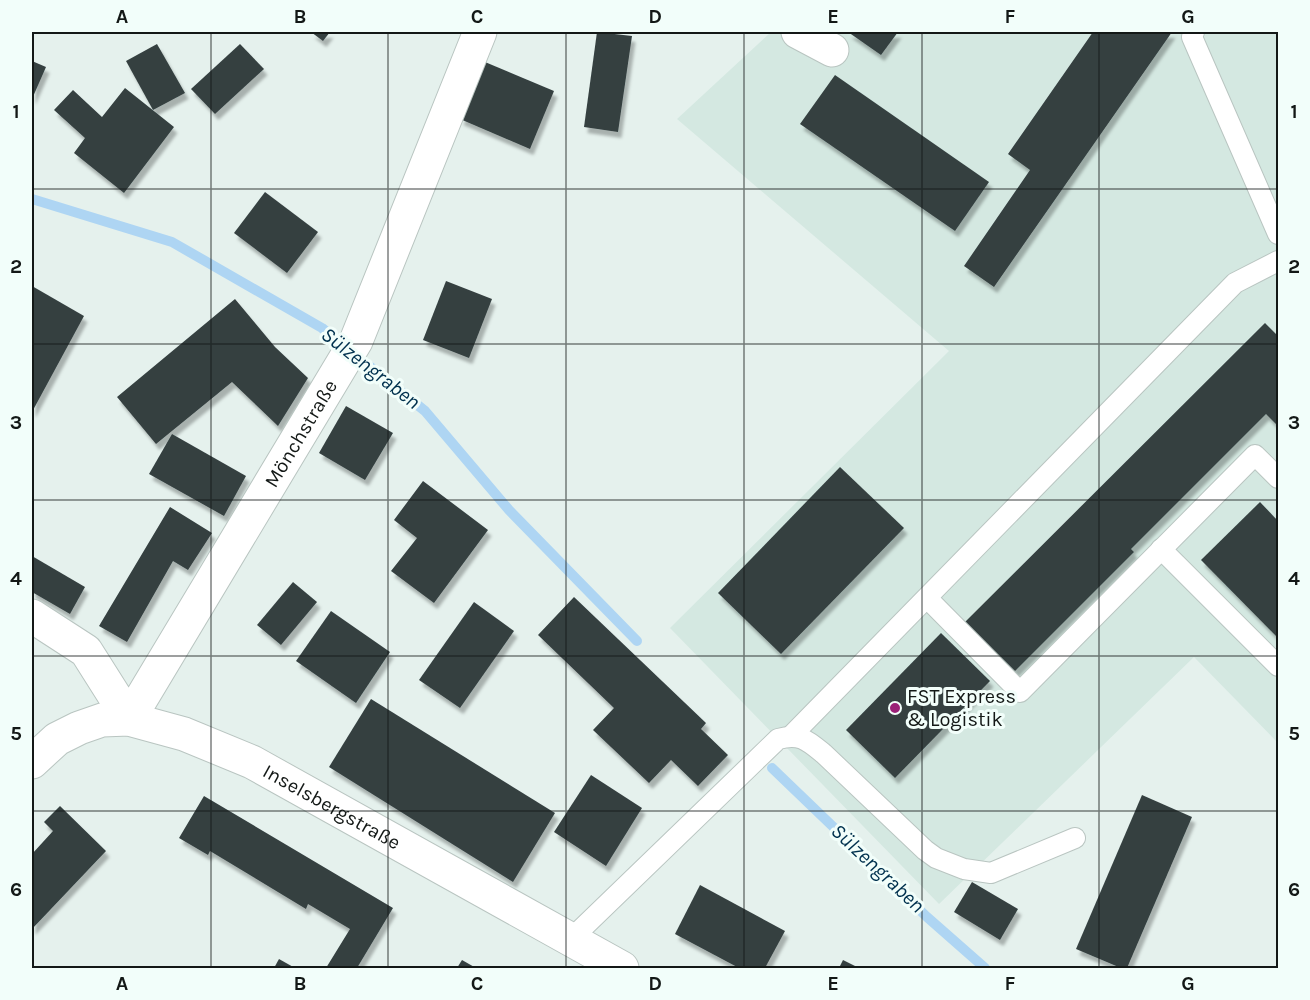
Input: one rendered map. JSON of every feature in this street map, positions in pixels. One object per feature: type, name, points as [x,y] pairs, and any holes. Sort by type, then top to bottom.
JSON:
[{"type":"street","name":"Mönchstraße","points":[[129,719],[351,349],[480,32]]},
{"type":"street","points":[[798,32],[832,50]]},
{"type":"street","points":[[32,616],[86,651],[129,719]]},
{"type":"street","name":"Inselsbergstraße","points":[[32,762],[57,739],[102,720],[129,719],[184,734],[252,762],[622,969]]},
{"type":"lane","points":[[1194,32],[1192,37],[1278,234]]},
{"type":"lane","points":[[570,940],[778,739],[792,735],[1235,283],[1278,261]]},
{"type":"lane","points":[[927,598],[1020,692],[1255,455],[1278,478]]},
{"type":"lane","points":[[1161,549],[1278,666]]},
{"type":"lane","points":[[792,735],[808,741],[824,754],[930,854],[964,869],[991,873],[1075,838]]},
{"type":"shaded area","points":[[771,32],[1278,32],[1278,743],[1194,657],[939,904],[670,628],[949,351],[677,119]]},
{"type":"building","points":[[311,32],[330,32],[323,41]]},
{"type":"building","points":[[597,32],[632,36],[618,132],[584,127]]},
{"type":"building","points":[[848,32],[898,32],[881,55]]},
{"type":"building","points":[[1093,32],[1172,32],[994,287],[964,266],[1030,170],[1008,154]]},
{"type":"building","points":[[157,44],[185,93],[153,110],[126,61]]},
{"type":"building","points":[[240,44],[264,69],[215,114],[191,89]]},
{"type":"building","points":[[32,61],[46,67],[32,99]]},
{"type":"building","points":[[485,62],[554,91],[530,149],[460,119]]},
{"type":"building","points":[[835,75],[989,182],[955,231],[800,124]]},
{"type":"building","points":[[125,88],[174,127],[124,193],[74,153],[85,138],[54,110],[73,90],[102,117]]},
{"type":"building","points":[[265,192],[318,232],[287,273],[234,233]]},
{"type":"building","points":[[446,281],[492,299],[469,358],[423,340]]},
{"type":"building","points":[[32,286],[84,316],[32,412]]},
{"type":"building","points":[[235,299],[275,347],[308,378],[278,426],[232,382],[156,444],[117,397]]},
{"type":"building","points":[[1265,323],[1278,336],[1278,426],[1266,414],[1131,549],[1134,552],[1015,671],[965,622]]},
{"type":"building","points":[[346,406],[393,433],[365,480],[319,453]]},
{"type":"building","points":[[172,434],[246,476],[224,516],[149,474]]},
{"type":"building","points":[[840,467],[904,528],[781,654],[718,593]]},
{"type":"building","points":[[423,481],[488,530],[434,603],[391,571],[417,538],[394,520]]},
{"type":"building","points":[[1260,502],[1278,521],[1278,638],[1201,560]]},
{"type":"building","points":[[170,507],[212,533],[188,570],[173,561],[127,642],[99,626]]},
{"type":"building","points":[[32,556],[85,587],[70,614],[32,592]]},
{"type":"building","points":[[293,582],[317,602],[281,645],[257,625]]},
{"type":"building","points":[[574,597],[706,723],[701,729],[728,755],[698,786],[671,760],[649,783],[593,730],[614,708],[538,635]]},
{"type":"building","points":[[474,602],[514,631],[460,708],[419,680]]},
{"type":"building","points":[[331,611],[390,652],[356,703],[296,661]]},
{"type":"building","points":[[941,633],[990,681],[895,778],[846,730]]},
{"type":"building","points":[[371,699],[555,813],[513,882],[329,767]]},
{"type":"building","points":[[591,775],[642,808],[606,866],[554,832]]},
{"type":"building","points":[[1142,795],[1192,817],[1127,968],[1121,968],[1076,949]]},
{"type":"building","points":[[204,796],[393,908],[357,968],[326,968],[350,929],[308,904],[306,909],[210,851],[208,855],[179,838]]},
{"type":"building","points":[[60,806],[106,851],[32,929],[32,854],[53,831],[44,822]]},
{"type":"building","points":[[972,882],[1018,909],[1000,940],[954,912]]},
{"type":"building","points":[[700,885],[785,931],[765,968],[739,968],[675,934]]},
{"type":"building","points":[[279,959],[295,968],[274,968]]},
{"type":"building","points":[[462,960],[476,968],[457,968]]},
{"type":"building","points":[[843,960],[859,968],[839,968]]},
{"type":"waterway","name":"Sülzengraben","points":[[32,199],[172,242],[322,328],[425,411],[509,510],[637,641]]},
{"type":"waterway","name":"Sülzengraben","points":[[772,768],[927,917],[985,968]]},
{"type":"place","name":"FST Express & Logistik","points":[[895,708]]}]
